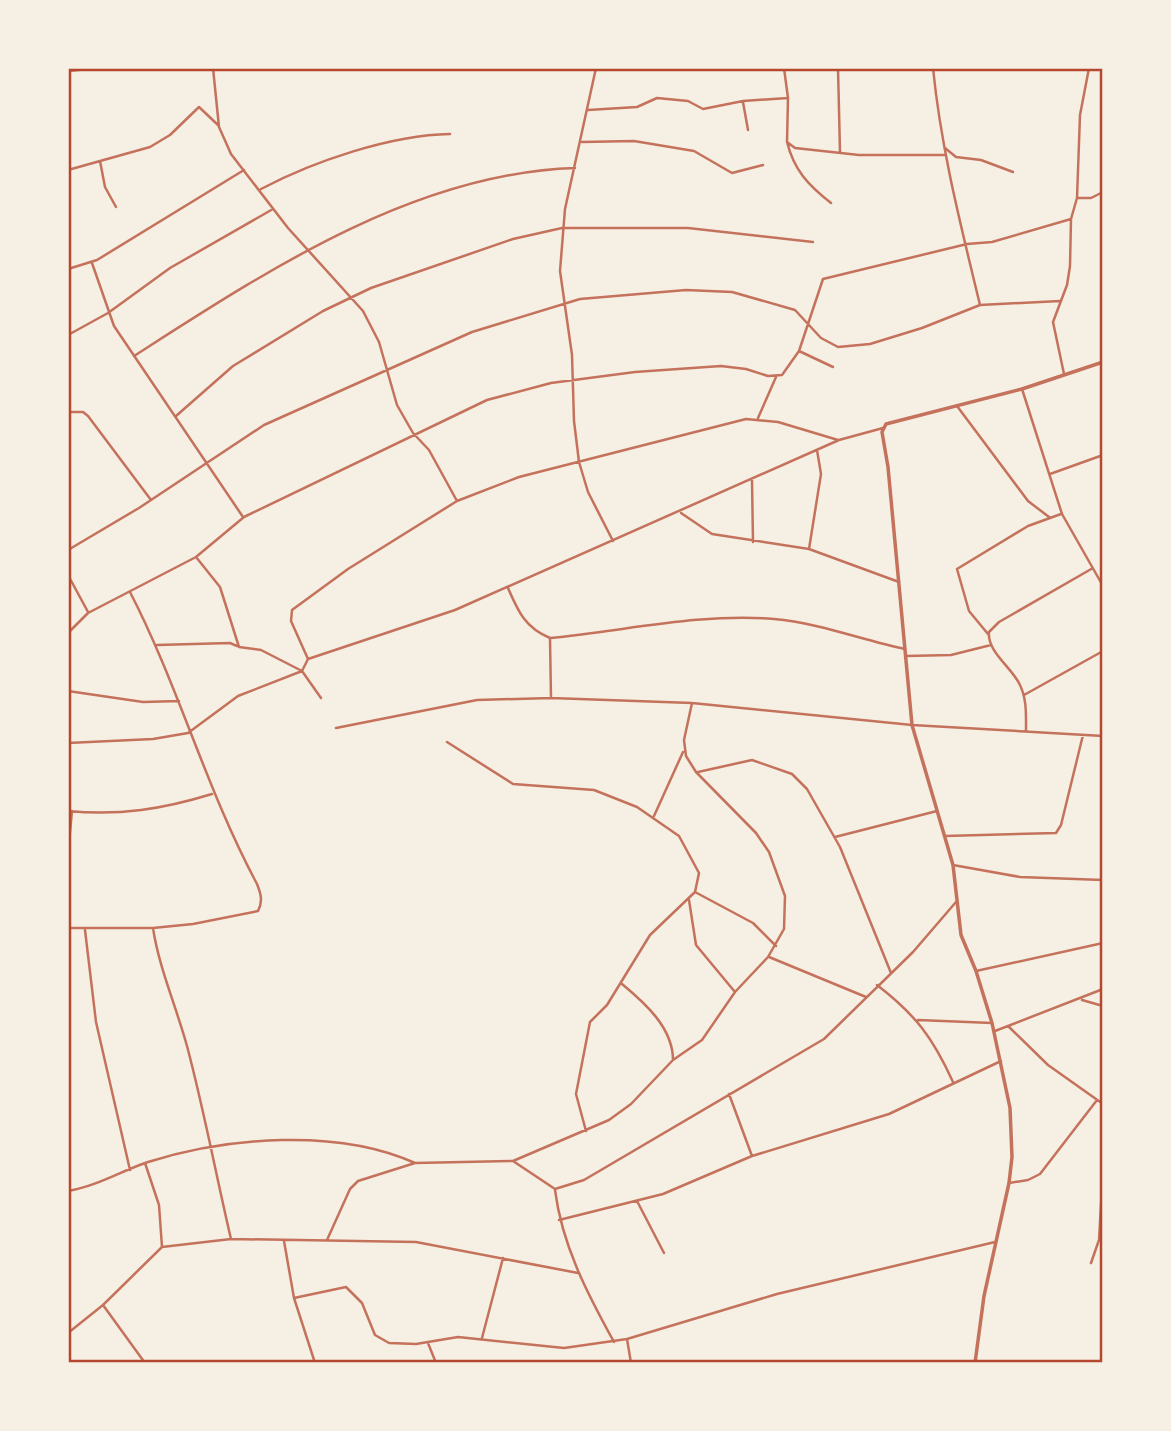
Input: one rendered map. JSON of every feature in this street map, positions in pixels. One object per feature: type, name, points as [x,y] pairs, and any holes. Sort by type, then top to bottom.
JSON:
[{"type":"street","points":[[68,71],[98,68]]},
{"type":"street","points":[[213,68],[219,127],[231,154],[307,251],[351,297],[372,327],[397,405],[413,433],[429,450],[457,501]]},
{"type":"street","points":[[596,68],[562,228],[560,271],[574,379],[573,414],[579,462],[593,503],[613,541]]},
{"type":"street","points":[[784,68],[788,98],[787,142],[793,164],[807,183],[831,203]]},
{"type":"street","points":[[838,68],[840,152]]},
{"type":"street","points":[[933,68],[945,155],[980,305]]},
{"type":"street","points":[[1065,375],[1059,363],[1053,321],[1070,266],[1071,219],[1077,198],[1080,115],[1088,68]]},
{"type":"street","points":[[588,110],[637,107],[657,98],[688,101],[703,109],[743,101],[788,98]]},
{"type":"street","points":[[743,101],[748,130]]},
{"type":"street","points":[[68,170],[159,142],[199,107],[219,127]]},
{"type":"street","points":[[260,190],[285,177],[386,141],[420,134],[450,134]]},
{"type":"street","points":[[581,142],[634,141],[694,151],[732,173],[763,165]]},
{"type":"street","points":[[787,142],[799,150],[945,155]]},
{"type":"street","points":[[944,147],[956,157],[981,160],[1013,172]]},
{"type":"street","points":[[100,161],[105,187],[116,207]]},
{"type":"street","points":[[134,356],[246,285],[307,251],[379,217],[439,195],[523,173],[575,168]]},
{"type":"street","points":[[68,270],[92,263],[244,170]]},
{"type":"street","points":[[1077,198],[1091,198],[1103,192]]},
{"type":"street","points":[[68,335],[108,313],[170,268],[273,209]]},
{"type":"street","points":[[68,633],[77,621],[88,613],[196,557],[244,517],[413,433],[487,400],[526,388],[574,379],[721,366],[776,377],[787,372],[799,351],[823,279],[967,244],[992,242],[1071,219]]},
{"type":"street","points":[[176,416],[219,377],[251,353],[351,297],[474,250],[562,228],[708,229],[813,242]]},
{"type":"street","points":[[92,263],[108,313],[134,356],[244,517]]},
{"type":"street","points":[[68,550],[151,500],[264,425],[481,329],[601,295],[717,290],[784,305],[810,324],[829,344],[838,347],[870,344],[922,328],[980,305],[1060,301]]},
{"type":"street","points":[[799,351],[833,367]]},
{"type":"street","points":[[68,743],[153,739],[188,733],[238,696],[302,671],[308,659],[455,610],[839,440],[1103,362]]},
{"type":"street","points":[[758,418],[776,377]]},
{"type":"street","points":[[1022,388],[1062,514],[1103,586]]},
{"type":"street","points":[[957,406],[1028,501],[1049,517]]},
{"type":"street","points":[[68,412],[83,412],[88,416],[151,500]]},
{"type":"street","points":[[308,659],[291,621],[292,610],[348,569],[457,501],[519,477],[758,418],[839,440]]},
{"type":"street","points":[[883,428],[912,725],[953,865],[961,934],[976,971],[994,1031],[1013,1136],[1009,1183],[995,1242],[975,1363]]},
{"type":"street","points":[[808,549],[821,474],[817,450]]},
{"type":"street","points":[[1049,474],[1103,455]]},
{"type":"street","points":[[752,480],[753,542]]},
{"type":"street","points":[[680,512],[712,534],[808,549],[898,582]]},
{"type":"street","points":[[1026,731],[1024,695],[1011,670],[991,645],[988,634],[969,611],[957,569],[1018,531],[1062,514]]},
{"type":"street","points":[[196,557],[220,587],[239,647]]},
{"type":"street","points":[[988,634],[999,622],[1093,568]]},
{"type":"street","points":[[68,575],[88,613]]},
{"type":"street","points":[[508,588],[526,623],[550,638],[673,621],[774,619],[812,624],[905,649]]},
{"type":"street","points":[[68,928],[153,928],[232,918],[258,911],[261,905],[262,896],[257,884],[212,794],[188,733],[180,701],[157,645],[129,591]]},
{"type":"street","points":[[550,638],[551,698]]},
{"type":"street","points":[[157,645],[230,643],[271,654],[302,671],[321,698]]},
{"type":"street","points":[[906,656],[951,655],[991,645]]},
{"type":"street","points":[[1024,695],[1103,650]]},
{"type":"street","points":[[68,691],[143,702],[180,701]]},
{"type":"street","points":[[336,728],[477,700],[551,698],[692,703],[912,725],[1103,736]]},
{"type":"street","points":[[654,816],[684,751],[692,703]]},
{"type":"street","points":[[945,836],[1056,833],[1061,825],[1083,735]]},
{"type":"street","points":[[447,742],[513,784],[594,790],[654,816],[679,836],[699,873],[695,892],[650,934],[622,984],[607,1005],[590,1021],[576,1094],[586,1131]]},
{"type":"street","points":[[327,1240],[350,1189],[358,1181],[415,1163],[513,1161],[620,1114],[673,1060],[702,1040],[735,992],[768,957],[776,946],[786,914],[785,896],[769,852],[756,833],[696,772],[684,751]]},
{"type":"street","points":[[696,772],[752,760],[792,775],[807,789],[835,837],[891,973]]},
{"type":"street","points":[[68,853],[70,811],[100,814],[139,812],[212,794]]},
{"type":"street","points":[[835,837],[937,811]]},
{"type":"street","points":[[953,865],[1020,877],[1103,880]]},
{"type":"street","points":[[695,892],[753,923],[776,946]]},
{"type":"street","points":[[688,900],[696,945],[735,992]]},
{"type":"street","points":[[513,1161],[555,1188],[584,1180],[824,1039],[891,973],[956,902]]},
{"type":"street","points":[[85,928],[96,1023],[130,1170]]},
{"type":"street","points":[[153,928],[157,954],[181,1024],[213,1148],[231,1239]]},
{"type":"street","points":[[976,971],[1103,943]]},
{"type":"street","points":[[768,957],[866,997]]},
{"type":"street","points":[[622,984],[661,1024],[671,1043],[673,1060]]},
{"type":"street","points":[[877,985],[918,1020],[934,1041],[953,1082]]},
{"type":"street","points":[[994,1031],[1103,989]]},
{"type":"street","points":[[1081,999],[1103,1006]]},
{"type":"street","points":[[918,1020],[992,1023]]},
{"type":"street","points":[[1008,1026],[1048,1065],[1103,1104]]},
{"type":"street","points":[[559,1220],[637,1201],[686,1185],[752,1156],[889,1114],[1001,1061]]},
{"type":"street","points":[[729,1093],[752,1156]]},
{"type":"street","points":[[1009,1183],[1028,1180],[1040,1174],[1097,1100]]},
{"type":"street","points":[[68,1191],[145,1163],[257,1140],[293,1140],[383,1151],[415,1163]]},
{"type":"street","points":[[145,1163],[159,1205],[162,1247]]},
{"type":"street","points":[[1091,1263],[1099,1240],[1103,1169]]},
{"type":"street","points":[[555,1188],[559,1220],[579,1273],[614,1342]]},
{"type":"street","points":[[637,1201],[664,1253]]},
{"type":"street","points":[[68,1333],[103,1305],[162,1247],[231,1239],[416,1241],[579,1273]]},
{"type":"street","points":[[284,1241],[294,1298],[315,1363]]},
{"type":"street","points":[[294,1298],[346,1287],[356,1295],[370,1327],[381,1340],[401,1345],[446,1337],[482,1338],[564,1348],[627,1339],[777,1294],[995,1242]]},
{"type":"street","points":[[482,1338],[503,1258]]},
{"type":"street","points":[[103,1305],[145,1363]]},
{"type":"street","points":[[627,1339],[631,1363]]},
{"type":"street","points":[[428,1342],[436,1363]]}]
